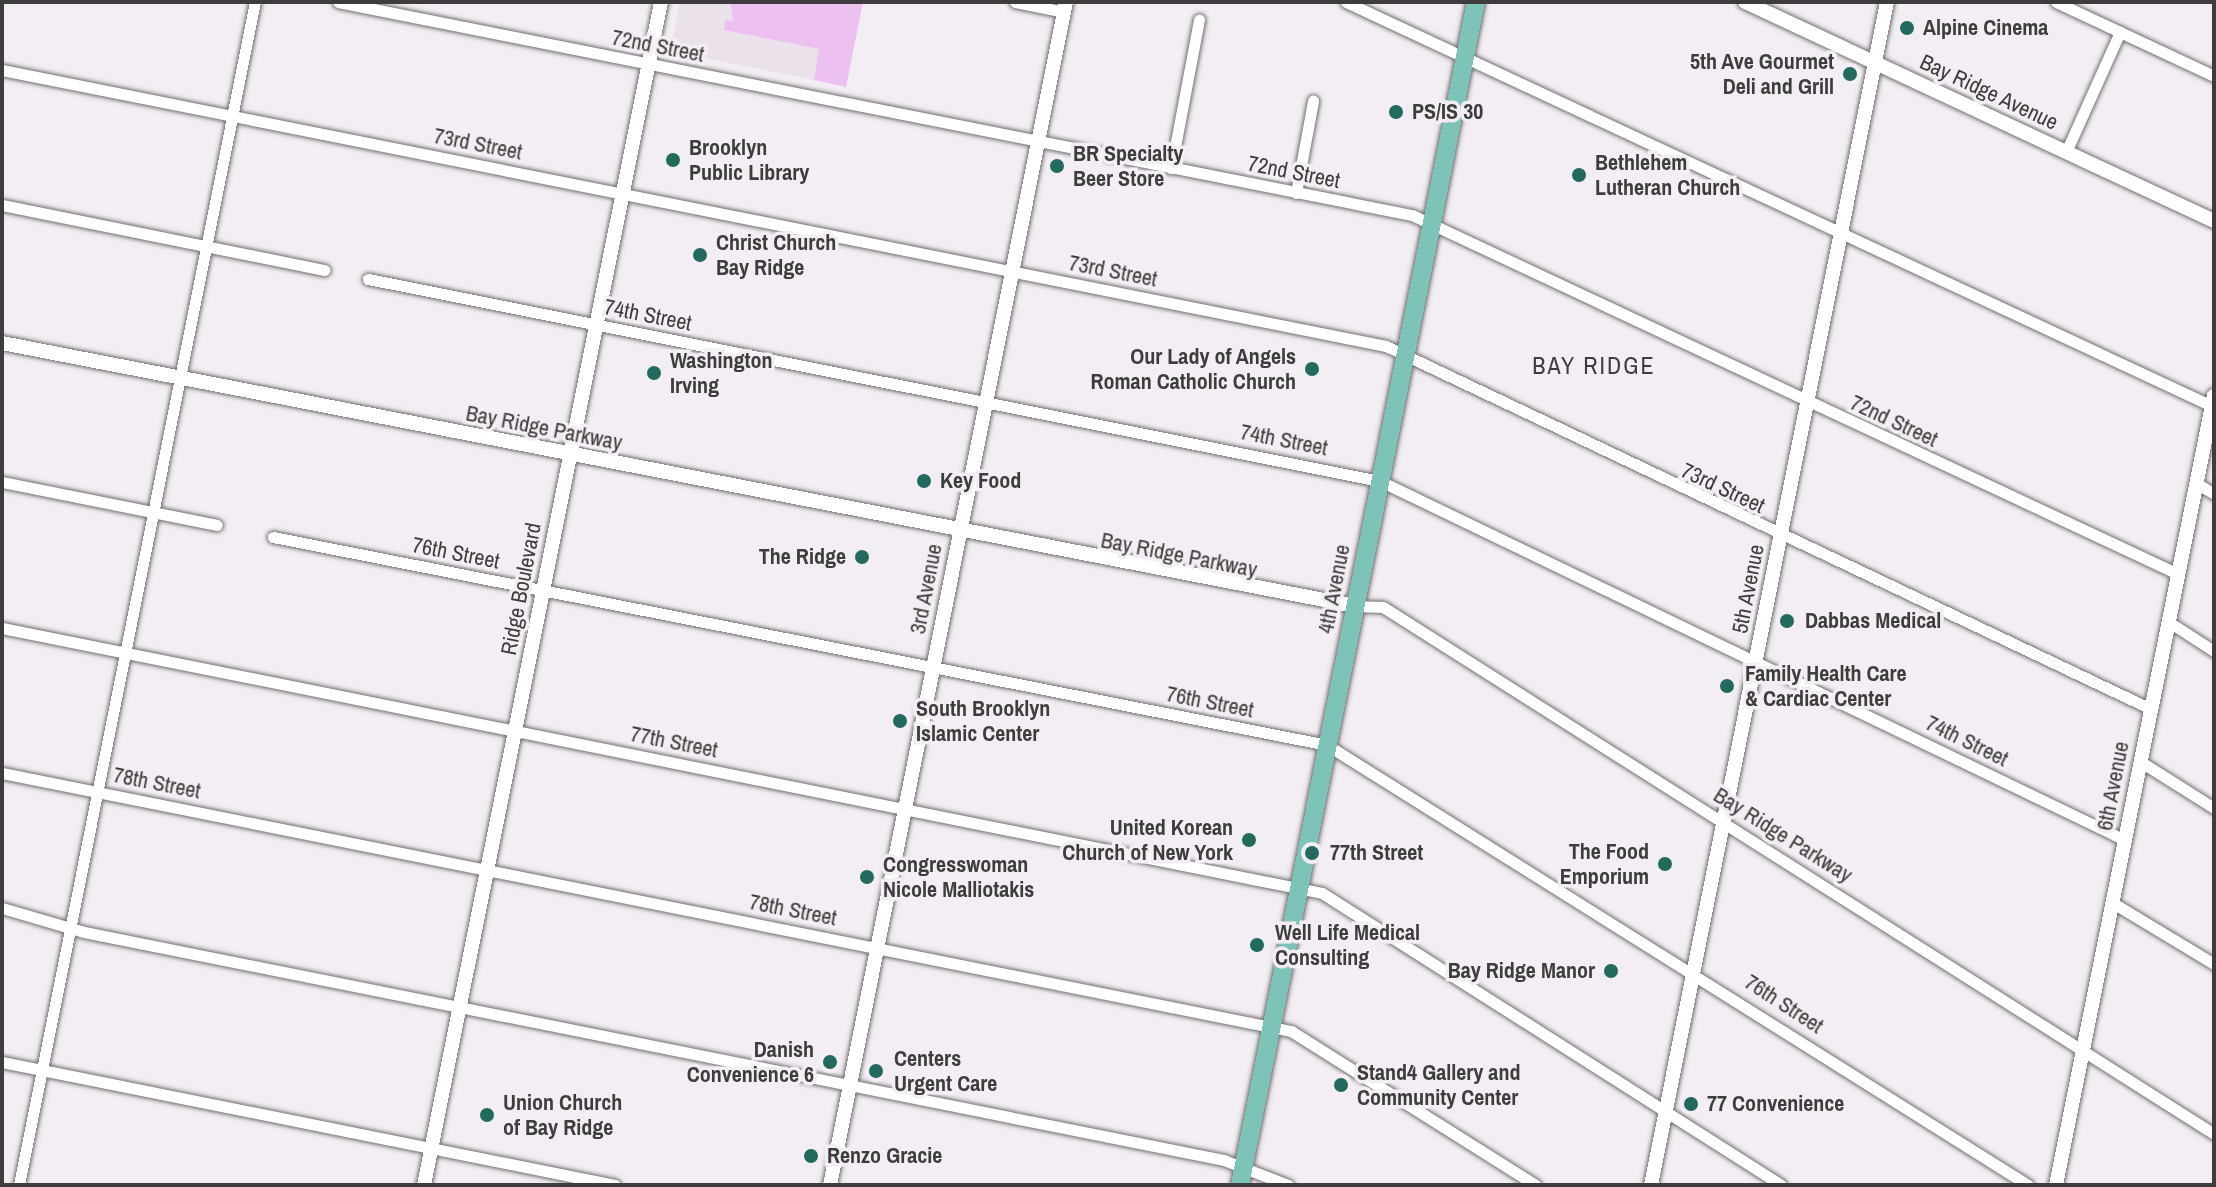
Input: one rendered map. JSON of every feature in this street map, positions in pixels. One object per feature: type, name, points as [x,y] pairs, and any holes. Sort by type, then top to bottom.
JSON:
[{"type":"main road","name":"4th Avenue","points":[[1240,1185],[1476,2]]},
{"type":"street","points":[[19,1185],[255,2]]},
{"type":"street","name":"72nd Street","points":[[338,2],[1296,193],[1431,225],[2178,574]]},
{"type":"street","name":"Ridge Boulevard","points":[[424,1185],[661,2]]},
{"type":"street","points":[[1015,2],[1065,7]]},
{"type":"street","points":[[1346,2],[2213,403]]},
{"type":"street","name":"Bay Ridge Avenue","points":[[1745,2],[2214,221]]},
{"type":"street","name":"5th Avenue","points":[[1651,1185],[1887,2]]},
{"type":"street","points":[[2056,2],[2214,76]]},
{"type":"street","name":"3rd Avenue","points":[[830,1185],[1065,7]]},
{"type":"street","points":[[1171,168],[1199,20]]},
{"type":"street","points":[[2066,152],[2120,32]]},
{"type":"street","name":"73rd Street","points":[[2,70],[1386,346],[2151,709]]},
{"type":"street","points":[[1296,193],[1313,101]]},
{"type":"street","points":[[2,205],[325,270]]},
{"type":"street","name":"74th Street","points":[[368,279],[1380,481],[2125,840]]},
{"type":"street","name":"Bay Ridge Parkway","points":[[2,343],[960,534],[1355,606],[1383,607],[2214,1134]]},
{"type":"street","name":"6th Avenue","points":[[2056,1185],[2213,403]]},
{"type":"street","points":[[2,482],[217,525]]},
{"type":"street","points":[[2196,483],[2214,494]]},
{"type":"street","name":"76th Street","points":[[273,537],[1327,745],[1694,970],[2028,1185]]},
{"type":"street","points":[[2169,622],[2214,651]]},
{"type":"street","name":"77th Street","points":[[2,628],[1322,893],[1781,1185]]},
{"type":"street","points":[[2141,762],[2214,808]]},
{"type":"street","name":"78th Street","points":[[2,773],[1291,1031],[1536,1185]]},
{"type":"street","points":[[2113,903],[2214,964]]},
{"type":"street","points":[[2,908],[70,929],[1244,1165],[1288,1185]]},
{"type":"street","points":[[2,1062],[615,1185]]},
{"type":"shaded area","points":[[680,2],[730,2],[733,22],[725,21],[724,30],[820,49],[814,80],[670,51]]},
{"type":"shaded area","points":[[730,2],[863,2],[846,87],[814,80],[819,49],[724,30],[725,20],[733,21]]},
{"type":"place","name":"Alpine Cinema","points":[[1907,28]]},
{"type":"place","name":"5th Ave Gourmet Deli and Grill","points":[[1850,74]]},
{"type":"place","name":"PS/IS 30","points":[[1396,112]]},
{"type":"place","name":"Brooklyn Public Library","points":[[673,160]]},
{"type":"place","name":"BR Specialty Beer Store","points":[[1057,166]]},
{"type":"place","name":"Bethlehem Lutheran Church","points":[[1579,175]]},
{"type":"place","name":"Christ Church Bay Ridge","points":[[700,255]]},
{"type":"place","name":"Our Lady of Angels Roman Catholic Church","points":[[1312,369]]},
{"type":"place","name":"Washington Irving","points":[[654,373]]},
{"type":"place","name":"Key Food","points":[[924,481]]},
{"type":"place","name":"The Ridge","points":[[862,557]]},
{"type":"place","name":"Dabbas Medical","points":[[1787,621]]},
{"type":"place","name":"Family Health Care & Cardiac Center","points":[[1727,686]]},
{"type":"place","name":"South Brooklyn Islamic Center","points":[[900,721]]},
{"type":"place","name":"United Korean Church of New York","points":[[1249,840]]},
{"type":"place","name":"77th Street","points":[[1312,853]]},
{"type":"place","name":"The Food Emporium","points":[[1665,864]]},
{"type":"place","name":"Congresswoman Nicole Malliotakis","points":[[867,877]]},
{"type":"place","name":"Well Life Medical Consulting","points":[[1257,945]]},
{"type":"place","name":"Bay Ridge Manor","points":[[1611,971]]},
{"type":"place","name":"Danish Convenience 6","points":[[830,1062]]},
{"type":"place","name":"Centers Urgent Care","points":[[876,1071]]},
{"type":"place","name":"Stand4 Gallery and Community Center","points":[[1341,1085]]},
{"type":"place","name":"77 Convenience","points":[[1691,1104]]},
{"type":"place","name":"Union Church of Bay Ridge","points":[[487,1115]]},
{"type":"place","name":"Renzo Gracie","points":[[811,1156]]},
{"type":"district","name":"BAY RIDGE","points":[[1594,366]]}]
